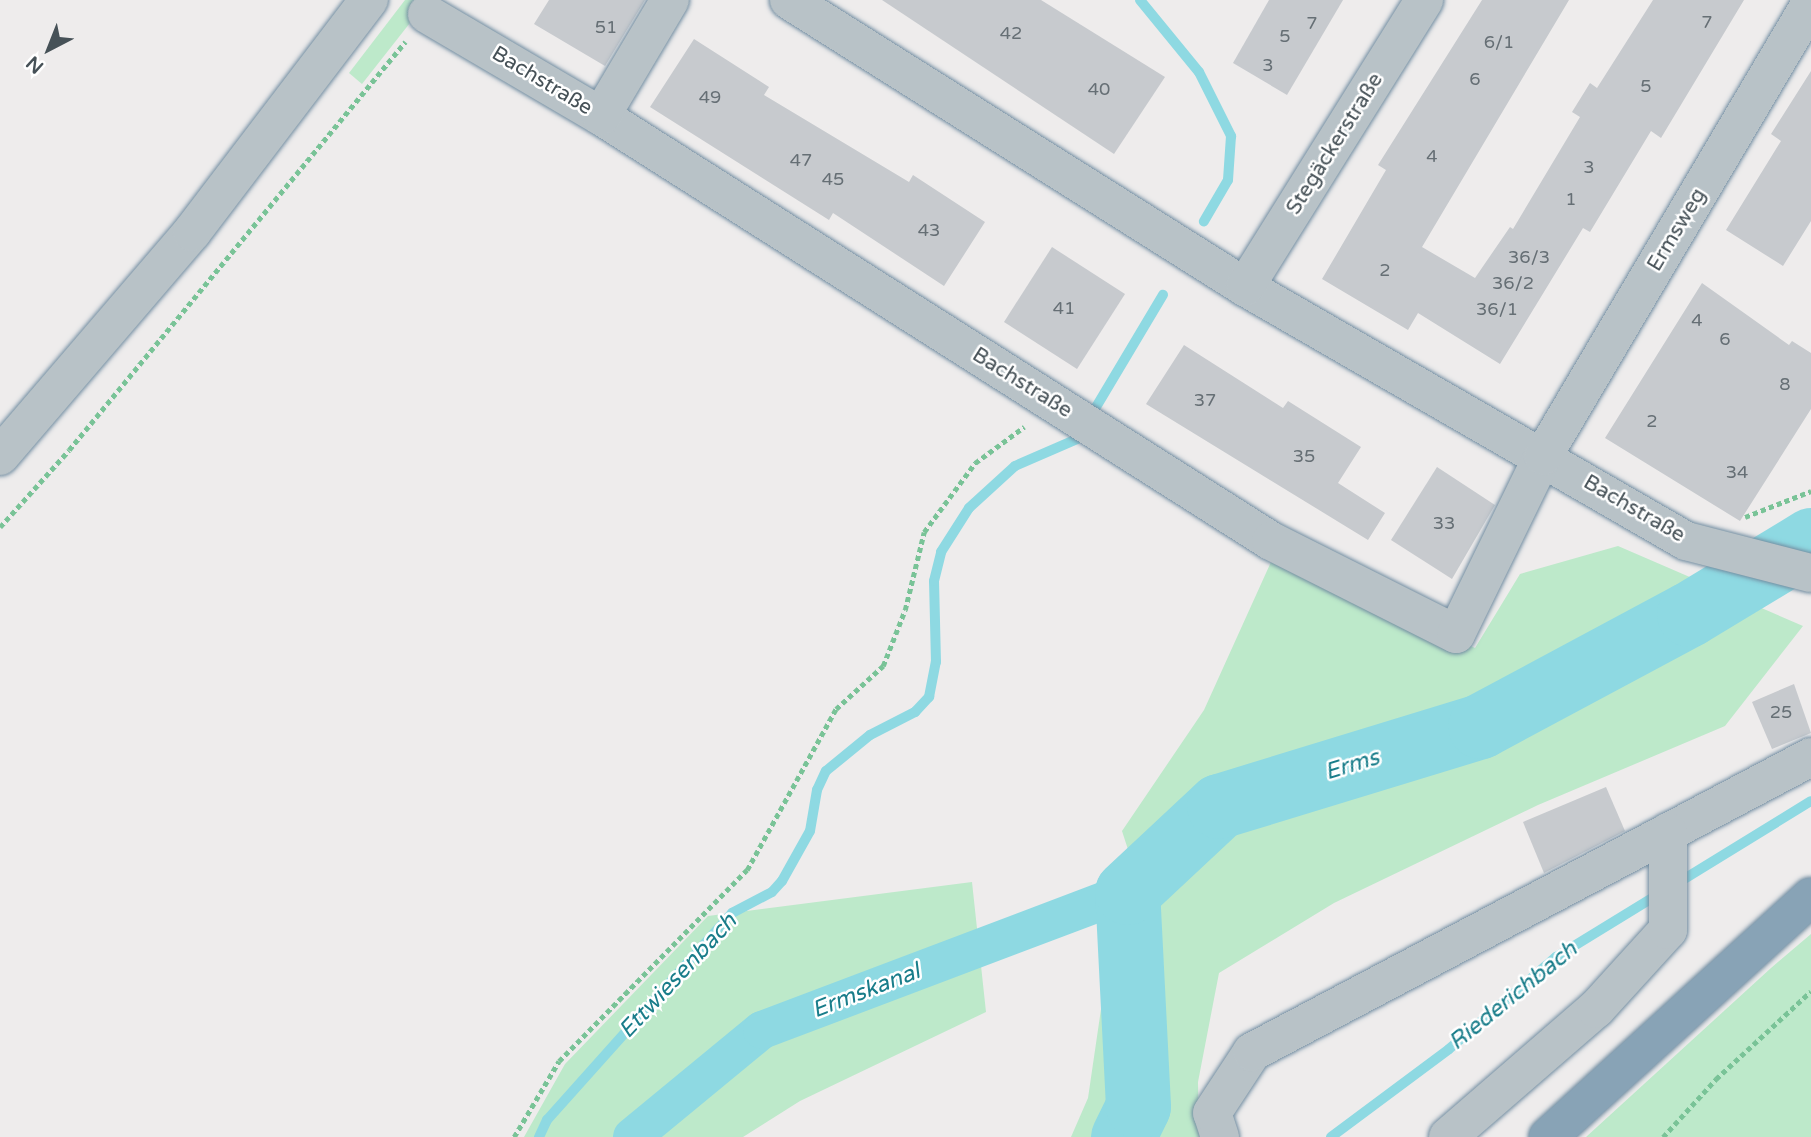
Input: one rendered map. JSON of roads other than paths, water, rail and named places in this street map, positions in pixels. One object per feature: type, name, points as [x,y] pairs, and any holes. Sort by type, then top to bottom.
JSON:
[{"type":"highway","points":[[1548,1137],[1811,897]]},
{"type":"street","points":[[0,456],[94,350],[242,169],[369,0]]},
{"type":"street","points":[[601,116],[670,0]]},
{"type":"street","name":"Bachstraße","points":[[789,0],[1245,287],[1543,456],[1686,541],[1811,573]]},
{"type":"street","name":"Stegäckerstraße","points":[[1245,287],[1424,0]]},
{"type":"street","name":"Ermsweg","points":[[1543,456],[1811,3]]},
{"type":"street","name":"Bachstraße","points":[[427,14],[601,116],[1271,541],[1457,634],[1543,456]]},
{"type":"street","points":[[1220,1137],[1212,1113],[1252,1052],[1667,848],[1811,757]]},
{"type":"street","points":[[1448,1137],[1596,1009],[1668,930],[1667,848]]},
{"type":"waterway","name":"Ettwiesenbach","points":[[1140,0],[1199,72],[1231,136],[1228,180],[1204,221]]},
{"type":"waterway","name":"Ettwiesenbach","points":[[539,1137],[547,1120],[732,913],[772,892],[782,881],[810,831],[817,790],[826,771],[870,735],[915,712],[929,697],[936,662],[934,581],[941,552],[969,508],[1015,466],[1077,439],[1163,295]]},
{"type":"waterway","name":"Erms","points":[[1123,1137],[1138,1106],[1127,892],[1219,806],[1480,726],[1689,614],[1811,540]]},
{"type":"waterway","name":"Riederichbach","points":[[1676,884],[1811,801]]},
{"type":"waterway","name":"Ermskanal","points":[[632,1137],[762,1030],[1127,892]]},
{"type":"waterway","name":"Riederichbach","points":[[1331,1137],[1449,1049],[1556,957],[1659,894]]}]
